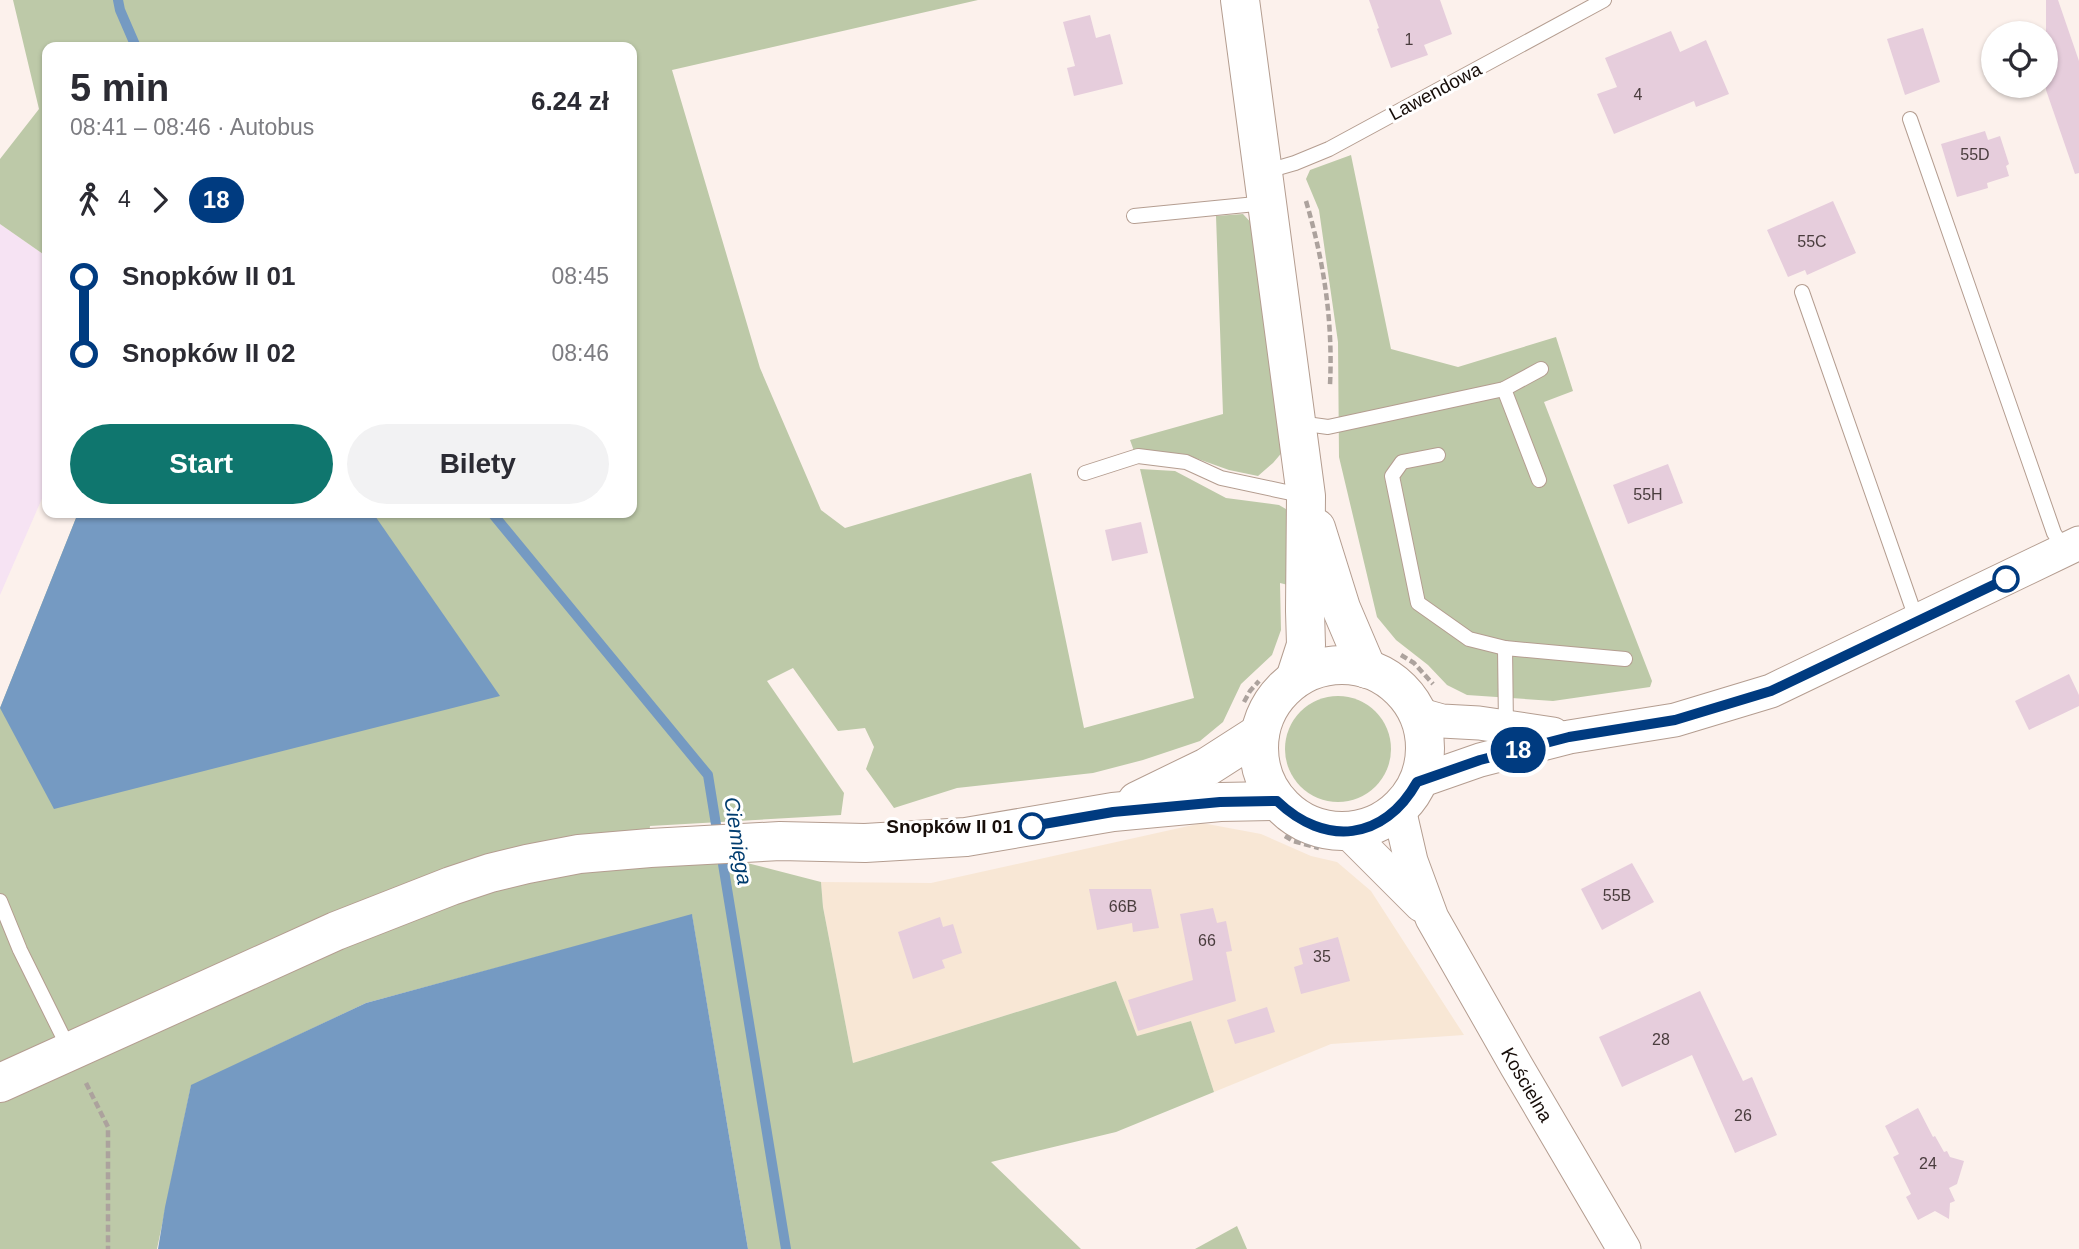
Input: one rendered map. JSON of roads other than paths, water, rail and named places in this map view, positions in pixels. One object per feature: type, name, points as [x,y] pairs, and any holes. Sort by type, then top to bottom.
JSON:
[{"type":"main road","points":[[1113,812],[1207,767],[1251,721],[1266,712],[1279,694],[1279,677],[1306,645],[1306,496],[1240,0]]},
{"type":"main road","points":[[0,1083],[336,931],[451,886],[527,863],[650,848],[780,841],[865,843],[966,837],[1113,812],[1220,802],[1301,821],[1335,841],[1366,828],[1383,820],[1408,796],[1423,765],[1423,731],[1428,702],[1409,699],[1397,686],[1382,676],[1380,660],[1341,608],[1306,496]]},
{"type":"main road","points":[[1279,677],[1329,666],[1380,660]]},
{"type":"main road","points":[[1251,721],[1261,769],[1277,816]]},
{"type":"street","points":[[1408,796],[1480,760],[1569,737],[1675,720],[1771,691],[2072,546]]},
{"type":"street","points":[[1428,702],[1442,721],[1569,737]]},
{"type":"street","name":"Kościelna","points":[[1408,796],[1411,861],[1432,918],[1624,1249]]},
{"type":"street","name":"Kościelna","points":[[1335,841],[1405,887],[1432,918]]},
{"type":"lane","name":"Lawendowa","points":[[1134,216],[1265,188],[1295,163],[1329,149],[1604,0]]},
{"type":"lane","points":[[1910,119],[2054,533],[2072,546]]},
{"type":"lane","points":[[1802,292],[1917,621]]},
{"type":"lane","points":[[1298,423],[1328,427],[1504,389],[1541,369]]},
{"type":"lane","points":[[1504,389],[1539,480]]},
{"type":"lane","points":[[1438,455],[1402,462],[1392,476],[1418,603],[1469,639],[1505,648],[1625,659]]},
{"type":"lane","points":[[1085,472],[1138,456],[1186,462],[1221,478],[1306,496]]},
{"type":"lane","points":[[1505,648],[1506,727]]},
{"type":"lane","points":[[0,901],[20,950],[71,1052]]},
{"type":"water","points":[[76,518],[376,518],[500,696],[54,809],[0,708]]},
{"type":"water","points":[[692,914],[748,1249],[158,1249],[191,1085],[366,1003]]},
{"type":"waterway","name":"Ciemięga","points":[[118,0],[134,42]]},
{"type":"waterway","name":"Ciemięga","points":[[496,518],[708,775],[718,837]]},
{"type":"waterway","name":"Ciemięga","points":[[721,852],[786,1249]]},
{"type":"place","name":"Snopków II 01","points":[[1032,826]]}]
